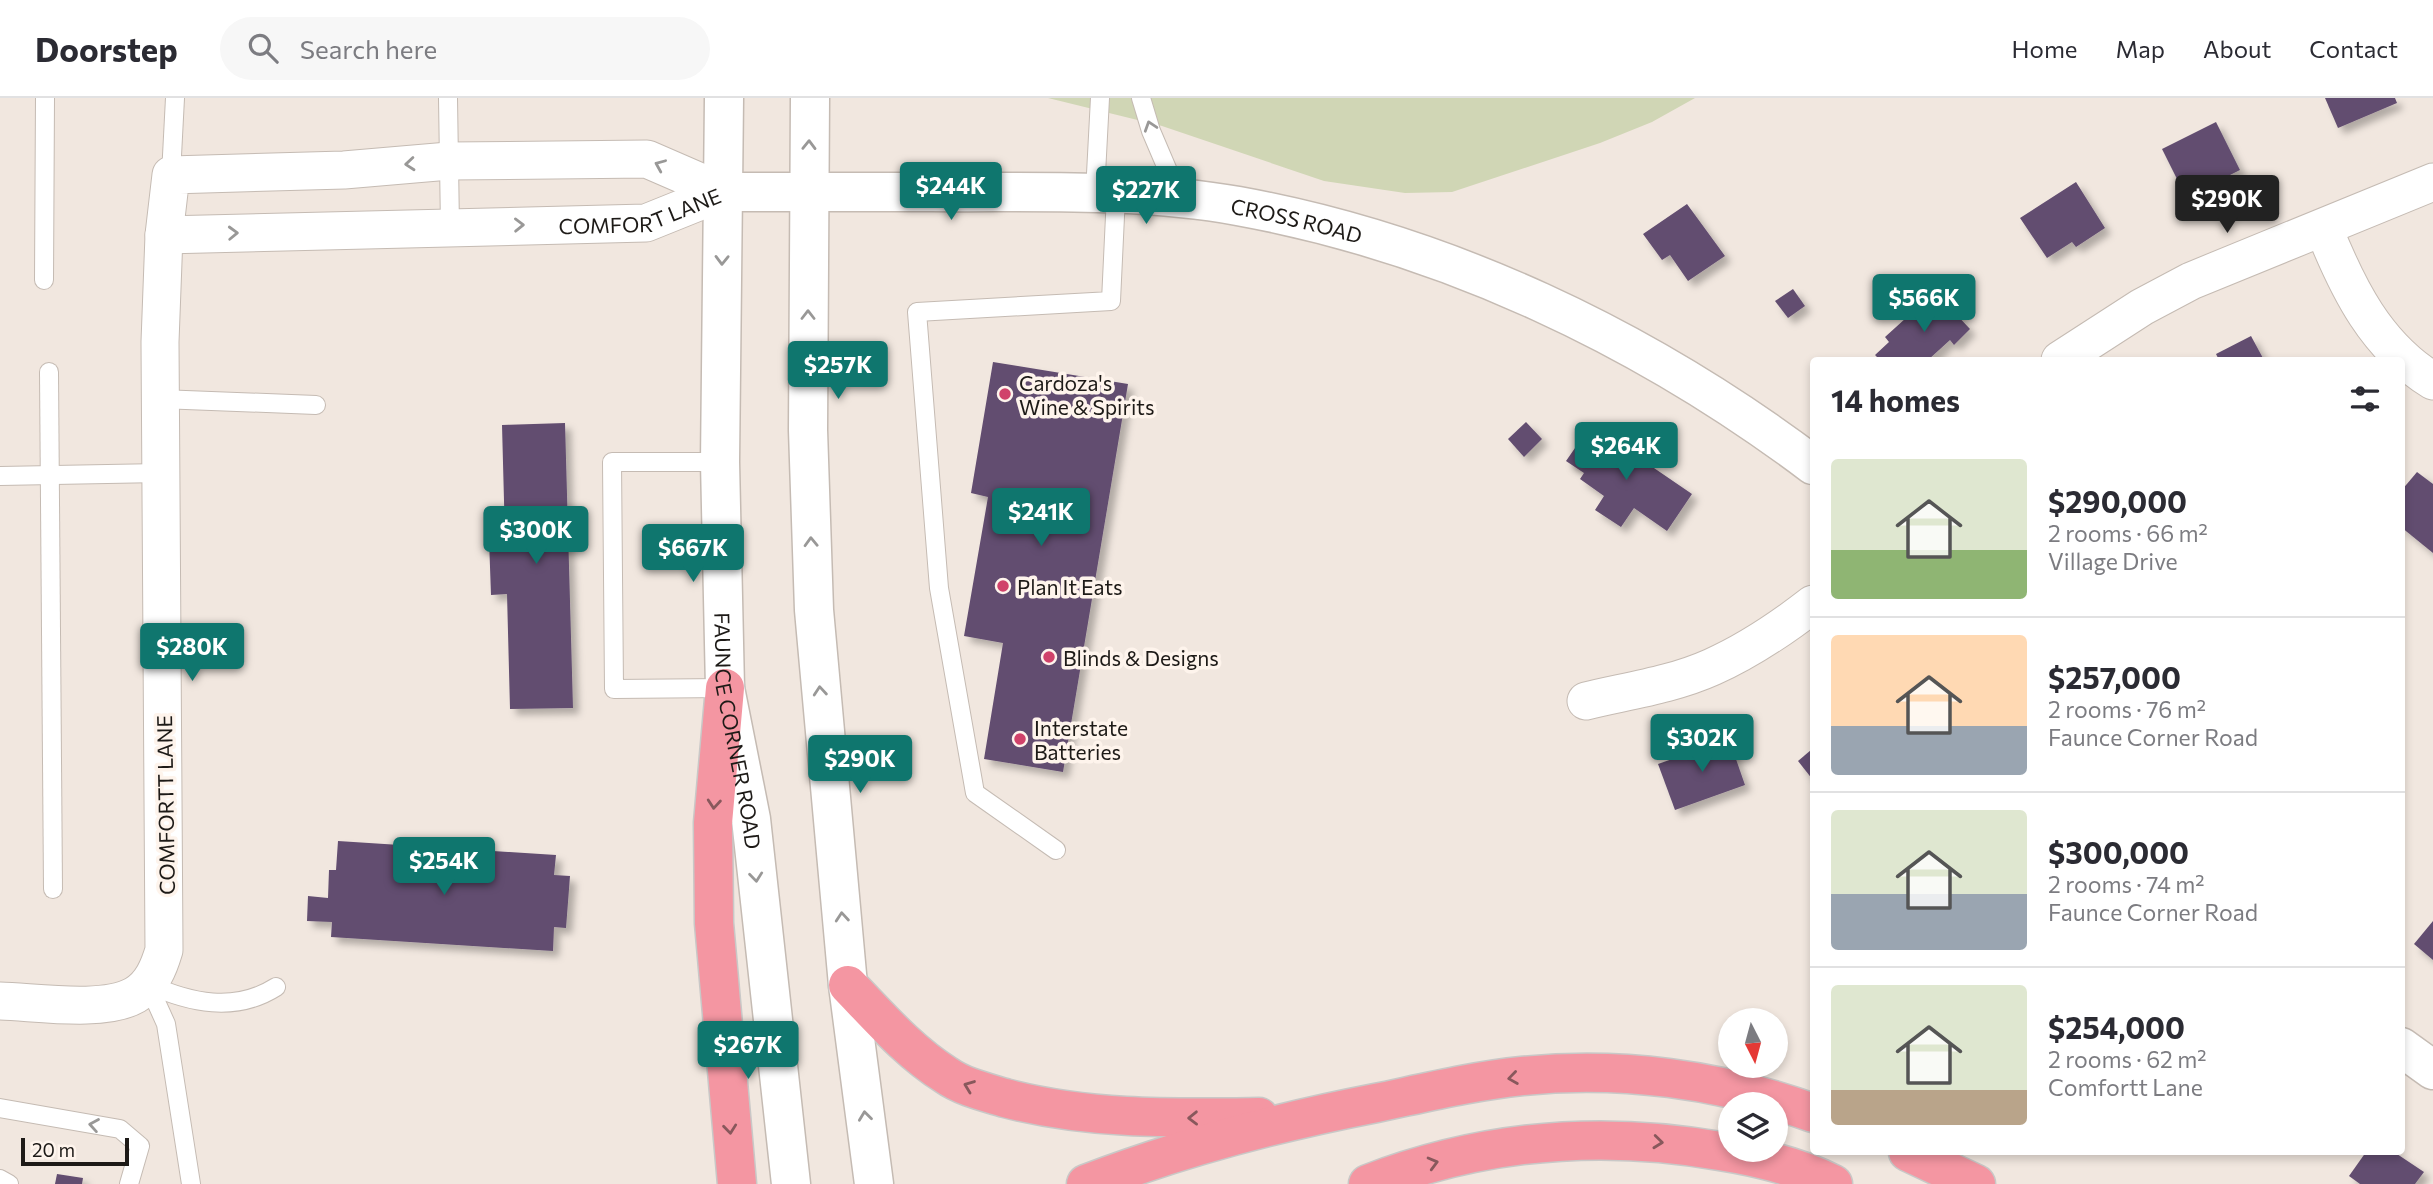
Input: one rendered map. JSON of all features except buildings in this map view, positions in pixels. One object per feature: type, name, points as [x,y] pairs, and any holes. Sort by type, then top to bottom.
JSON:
[{"type":"highway","points":[[725,688],[713,823],[714,923],[737,1184]]},
{"type":"highway","points":[[848,985],[921,1057],[956,1082],[984,1092],[1054,1109],[1101,1116],[1310,1116]]},
{"type":"highway","points":[[1086,1184],[1243,1133],[1310,1116],[1479,1083],[1581,1072],[1685,1079],[1748,1092],[1810,1112]]},
{"type":"highway","points":[[1368,1184],[1453,1157],[1549,1140],[1597,1138],[1697,1147],[1744,1155],[1833,1184]]},
{"type":"highway","points":[[1914,1155],[1976,1184]]},
{"type":"main road","name":"FAUNCE CORNER ROAD","points":[[724,98],[720,462],[725,688],[751,819],[791,1184]]},
{"type":"main road","points":[[810,98],[808,430],[814,610],[848,985],[874,1184]]},
{"type":"main road","name":"CROSS ROAD","points":[[723,192],[1105,194],[1237,206],[1300,220],[1484,278],[1604,331],[1716,396],[1810,463]]},
{"type":"main road","points":[[2405,1050],[2433,1070]]},
{"type":"street","name":"COMFORT LANE","points":[[171,175],[344,170],[449,161],[647,159],[723,192]]},
{"type":"street","name":"COMFORTT LANE","points":[[148,984],[158,969],[166,934],[160,399],[164,235],[171,175]]},
{"type":"street","points":[[2065,357],[2142,307],[2191,281],[2324,229],[2433,182]]},
{"type":"street","name":"COMFORT LANE","points":[[164,235],[646,223],[723,192]]},
{"type":"street","points":[[2324,229],[2342,275],[2368,319],[2402,357]]},
{"type":"street","points":[[2405,360],[2433,381]]},
{"type":"street","points":[[1586,701],[1710,668],[1757,643],[1810,606]]},
{"type":"street","points":[[0,1001],[103,1004],[137,995],[148,984]]},
{"type":"lane","points":[[44,280],[45,98]]},
{"type":"lane","points":[[171,175],[175,98]]},
{"type":"lane","points":[[448,98],[450,227]]},
{"type":"lane","points":[[1056,850],[975,793],[939,588],[917,313],[1111,301],[1100,98]]},
{"type":"lane","points":[[1141,98],[1150,131],[1180,199]]},
{"type":"lane","points":[[49,372],[53,889]]},
{"type":"lane","points":[[160,399],[316,405]]},
{"type":"lane","points":[[720,462],[612,463],[614,689],[725,688]]},
{"type":"lane","points":[[0,476],[161,473]]},
{"type":"lane","points":[[148,984],[177,997],[200,1002],[247,1001],[276,986]]},
{"type":"lane","points":[[148,984],[166,1024],[191,1184]]},
{"type":"lane","points":[[0,1108],[120,1129],[140,1146],[129,1184]]},
{"type":"lane","points":[[0,1180],[9,1184]]},
{"type":"green space","points":[[1048,98],[1695,98],[1652,122],[1600,143],[1452,192],[1405,193],[1324,181],[1162,126]]},
{"type":"place","name":"Cardoza's Wine & Spirits","points":[[1005,394]]},
{"type":"place","name":"Plan It Eats","points":[[1003,586]]},
{"type":"place","name":"Blinds & Designs","points":[[1049,657]]},
{"type":"place","name":"Interstate Batteries","points":[[1020,739]]}]
